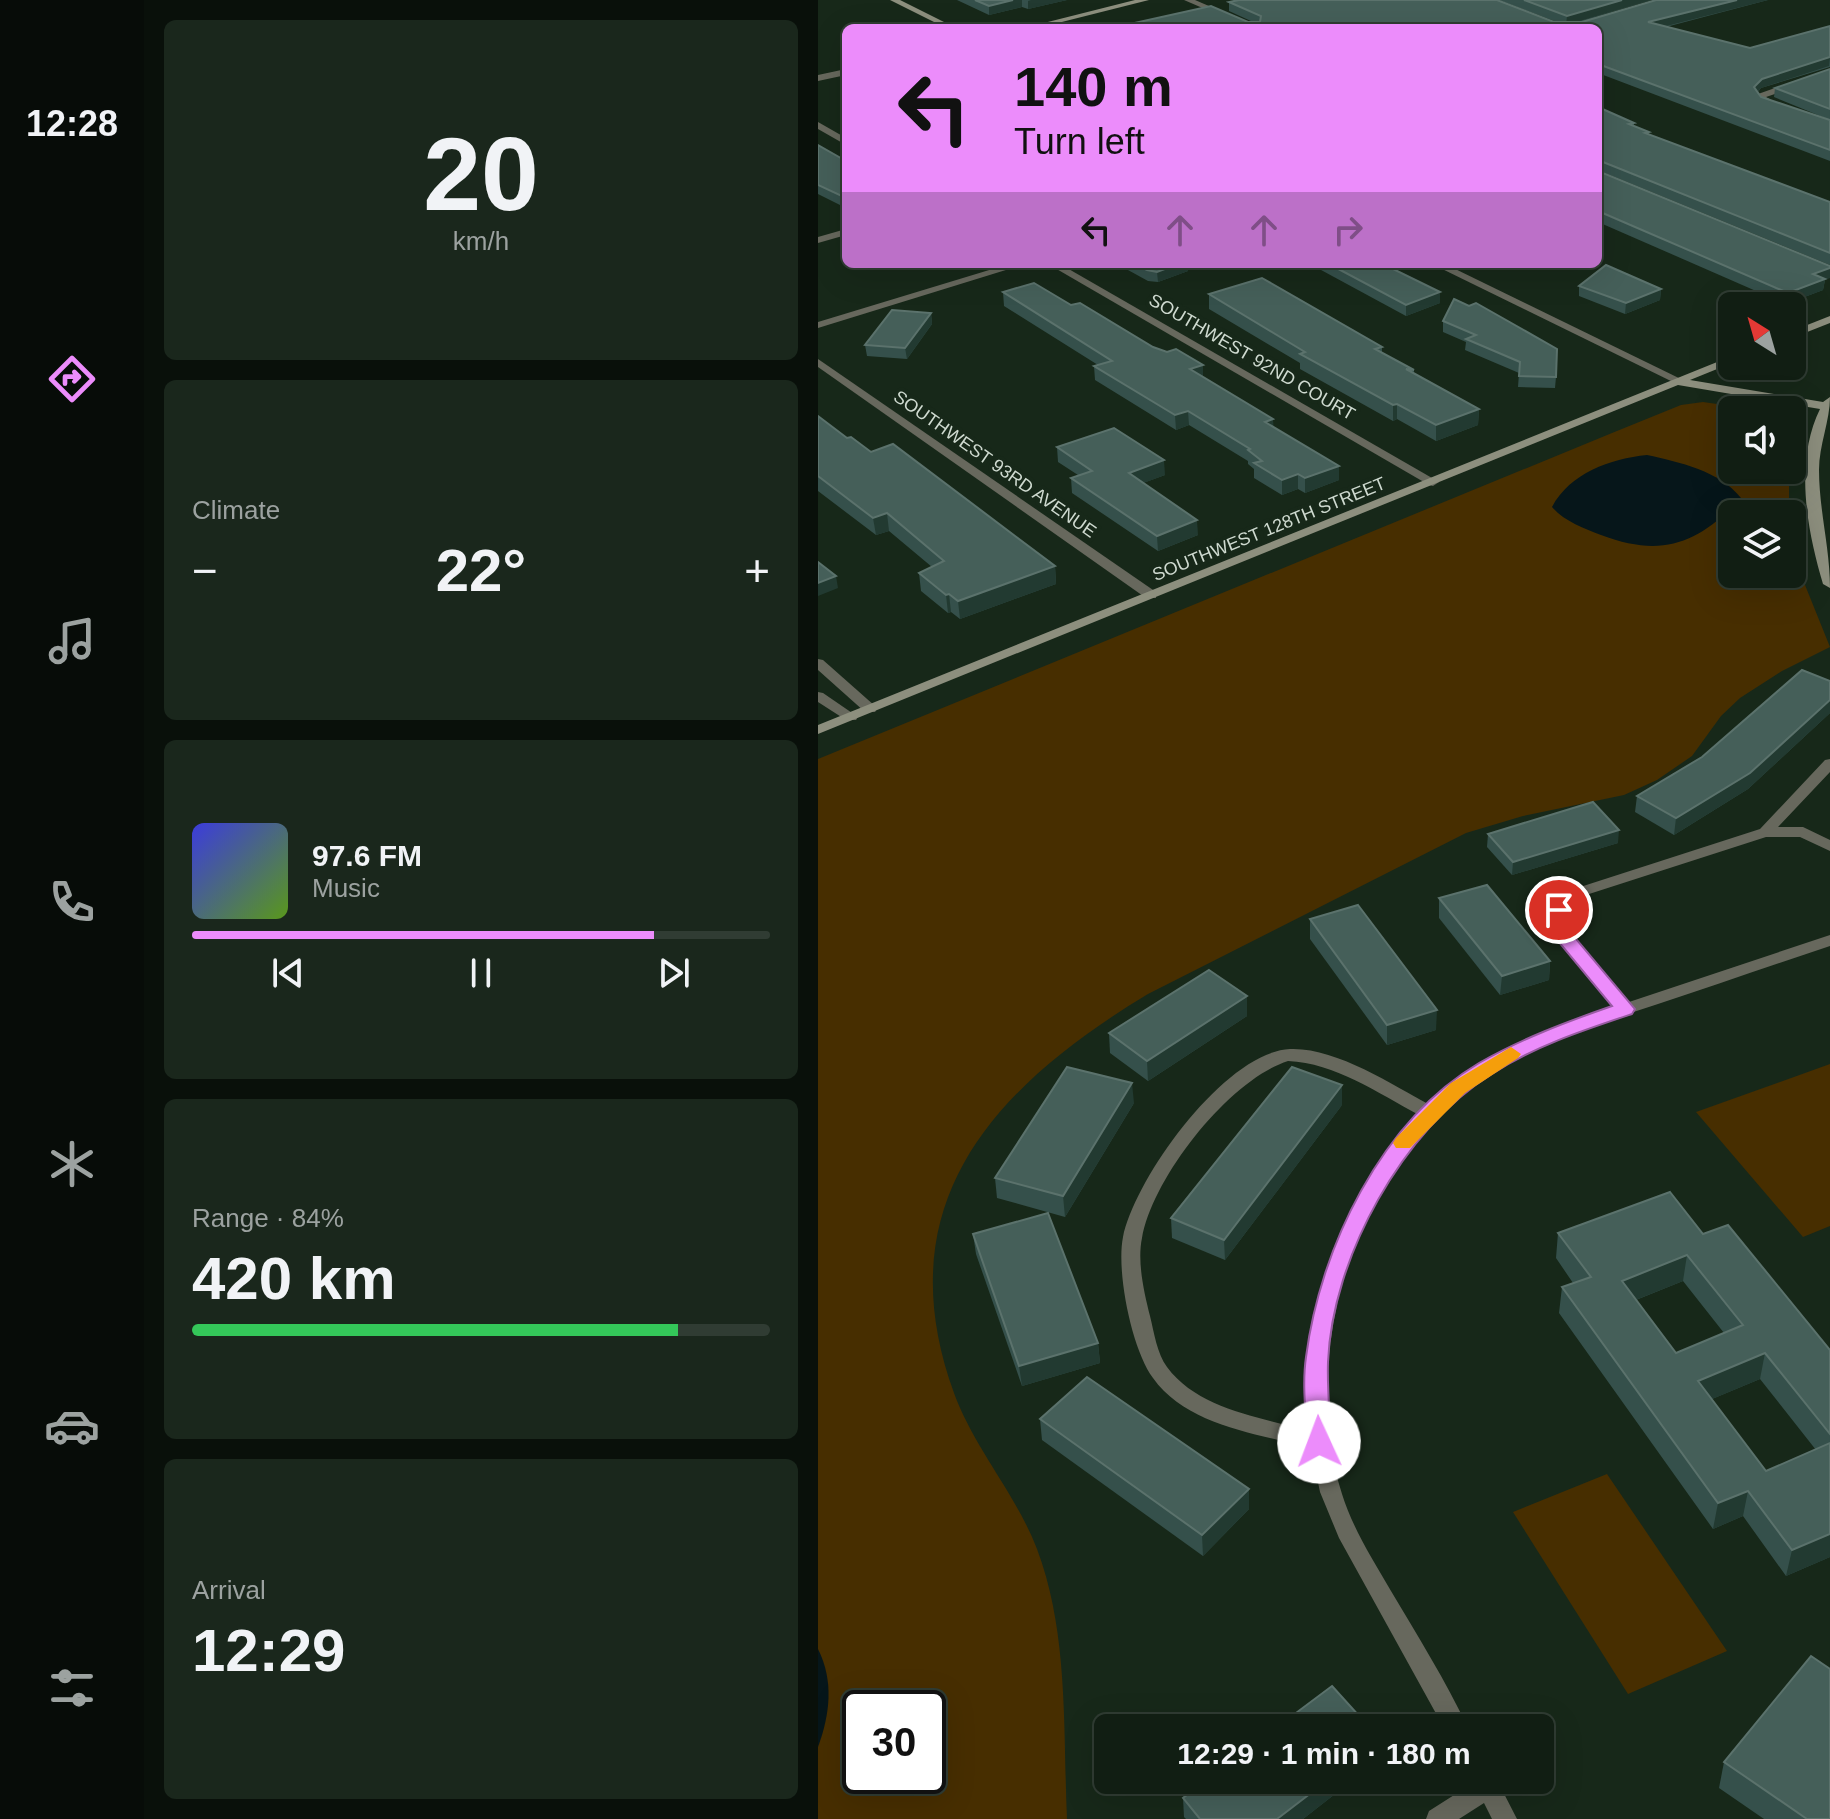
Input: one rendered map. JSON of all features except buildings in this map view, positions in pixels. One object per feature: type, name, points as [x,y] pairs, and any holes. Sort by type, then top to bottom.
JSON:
[{"type":"street","points":[[894,0],[944,24]]},
{"type":"street","points":[[1045,24],[1145,0]]},
{"type":"street","points":[[1188,0],[1246,24]]},
{"type":"street","points":[[1791,111],[1764,102],[1761,96],[1830,72]]},
{"type":"street","points":[[818,78],[842,73]]},
{"type":"street","points":[[818,125],[842,140]]},
{"type":"street","points":[[818,240],[842,233]]},
{"type":"street","points":[[818,325],[1007,268]]},
{"type":"street","name":"SOUTHWEST 92ND COURT","points":[[1060,268],[1433,482]]},
{"type":"street","points":[[1445,268],[1681,382],[1829,404],[1815,448],[1813,510],[1830,584]]},
{"type":"street","points":[[1806,329],[1830,319]]},
{"type":"street","name":"SOUTHWEST 93RD AVENUE","points":[[818,362],[1151,595]]},
{"type":"street","name":"SOUTHWEST 128TH STREET","points":[[818,730],[1718,365]]},
{"type":"street","points":[[818,663],[870,709]]},
{"type":"street","points":[[818,696],[851,717]]},
{"type":"street","points":[[1765,832],[1830,763]]},
{"type":"street","points":[[1625,1009],[1562,935],[1558,924],[1559,910],[1580,892],[1765,832],[1803,832],[1830,846]]},
{"type":"street","points":[[1448,1714],[1350,1540],[1331,1493],[1319,1442],[1317,1360],[1330,1287],[1346,1243],[1372,1189],[1396,1150],[1431,1113],[1471,1079],[1519,1049],[1555,1033],[1830,940]]},
{"type":"street","points":[[1319,1442],[1211,1410],[1174,1387],[1158,1371],[1132,1280],[1130,1248],[1137,1219],[1188,1131],[1218,1098],[1266,1061],[1283,1055],[1317,1057],[1431,1113]]},
{"type":"street","points":[[1438,1819],[1472,1794]]},
{"type":"street","points":[[1491,1794],[1505,1819]]},
{"type":"shaded area","points":[[1703,402],[1718,404],[1718,484],[1789,484],[1789,500],[1718,500],[1718,588],[1806,587],[1830,647],[1782,671],[1740,698],[1721,716],[1692,756],[1657,780],[1624,795],[1523,816],[1466,833],[1148,994],[1093,1030],[1043,1069],[1001,1111],[967,1157],[944,1208],[934,1264],[936,1325],[962,1413],[1018,1509],[1037,1549],[1047,1581],[1060,1648],[1067,1819],[818,1819],[818,759],[1681,405]]},
{"type":"shaded area","points":[[1647,455],[1685,465],[1718,479],[1718,484],[1726,484],[1741,498],[1718,500],[1718,520],[1694,536],[1661,546],[1623,542],[1601,535],[1568,520],[1552,507],[1569,485],[1580,477],[1619,460]]},
{"type":"shaded area","points":[[1830,1064],[1830,1226],[1803,1237],[1696,1112]]},
{"type":"shaded area","points":[[1607,1474],[1727,1651],[1628,1694],[1513,1512]]},
{"type":"shaded area","points":[[818,1649],[826,1673],[828,1698],[818,1747]]},
{"type":"slow traffic","points":[[1403,1143],[1458,1088],[1511,1054]]},
{"type":"route","points":[[1319,1442],[1317,1360],[1330,1287],[1365,1202],[1396,1150],[1458,1088],[1484,1069],[1555,1033],[1625,1009],[1562,935],[1558,924],[1559,910]]}]
